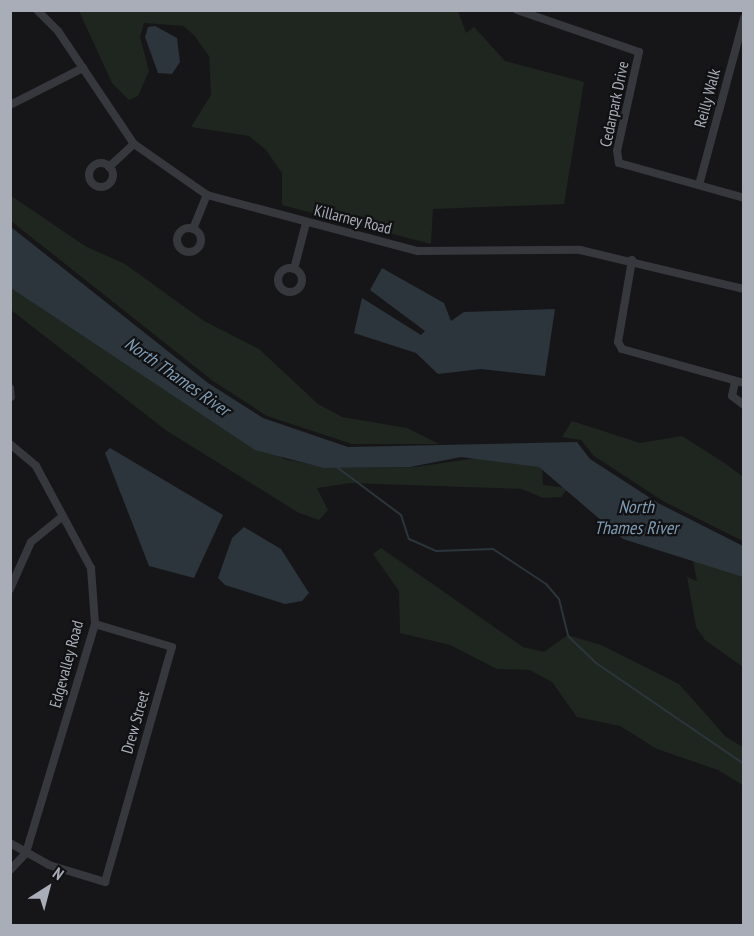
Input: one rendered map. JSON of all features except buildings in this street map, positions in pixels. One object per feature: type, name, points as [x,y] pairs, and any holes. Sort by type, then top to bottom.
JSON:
[{"type":"street","name":"Killarney Road","points":[[38,10],[82,68],[134,144],[207,195],[418,251],[541,247],[632,260],[744,290]]},
{"type":"street","name":"Cedarpark Drive","points":[[517,10],[639,52],[616,151],[619,163],[744,198]]},
{"type":"street","name":"Reilly Walk","points":[[699,185],[744,18]]},
{"type":"street","points":[[10,105],[82,68]]},
{"type":"street","points":[[109,167],[134,144]]},
{"type":"street","points":[[194,229],[207,195]]},
{"type":"street","points":[[294,269],[306,223]]},
{"type":"street","points":[[632,260],[618,342],[622,349],[740,382],[732,396],[744,405]]},
{"type":"street","points":[[10,388],[11,398]]},
{"type":"street","name":"Edgevalley Road","points":[[10,444],[36,466],[91,568],[95,624],[26,853],[10,870]]},
{"type":"street","points":[[10,590],[14,563],[44,529],[63,516]]},
{"type":"street","name":"Drew Street","points":[[26,853],[105,882],[172,647],[95,624]]},
{"type":"street","points":[[10,843],[26,853]]},
{"type":"shaded area","points":[[79,11],[458,11],[466,33],[474,27],[505,61],[584,82],[564,204],[433,209],[431,244],[282,205],[282,173],[266,150],[249,136],[191,127],[211,95],[209,56],[194,35],[183,26],[144,23],[140,37],[149,71],[138,96],[129,100],[112,83]]},
{"type":"shaded area","points":[[10,195],[85,246],[125,264],[204,321],[259,349],[318,404],[342,417],[407,428],[439,444],[352,444],[267,416],[213,381],[11,221]]},
{"type":"shaded area","points":[[10,286],[284,459],[329,468],[415,467],[491,456],[542,466],[543,485],[568,488],[561,497],[543,498],[522,489],[350,483],[317,488],[328,510],[319,520],[299,513],[167,431],[11,310]]},
{"type":"shaded area","points":[[572,421],[640,443],[682,436],[726,464],[743,477],[743,541],[663,501],[594,456],[581,440],[562,437]]},
{"type":"shaded area","points":[[381,548],[523,647],[544,652],[568,635],[601,645],[679,684],[726,737],[743,747],[743,785],[718,770],[657,749],[620,726],[577,717],[552,682],[530,670],[497,669],[450,645],[400,633],[399,591],[373,554]]},
{"type":"shaded area","points":[[692,556],[743,574],[743,667],[705,640],[696,627],[687,577],[697,581]]},
{"type":"water","points":[[155,26],[177,38],[180,62],[172,74],[158,73],[145,37],[148,27]]},
{"type":"water","name":"North Thames River","points":[[11,227],[208,383],[263,418],[348,447],[577,442],[590,459],[658,503],[743,546],[743,577],[623,539],[539,467],[461,457],[410,467],[324,468],[255,450],[11,288]]},
{"type":"water","points":[[382,268],[444,303],[451,321],[464,312],[555,309],[545,376],[481,369],[438,374],[416,353],[354,333],[362,298],[421,335],[425,331],[370,290]]},
{"type":"water","points":[[110,448],[223,515],[194,578],[149,566],[105,453]]},
{"type":"water","points":[[244,527],[281,549],[309,593],[302,601],[285,604],[225,585],[218,578],[232,538]]},
{"type":"waterway","points":[[338,468],[401,515],[409,539],[436,551],[493,549],[546,584],[559,599],[568,636],[596,663],[744,764]]}]
